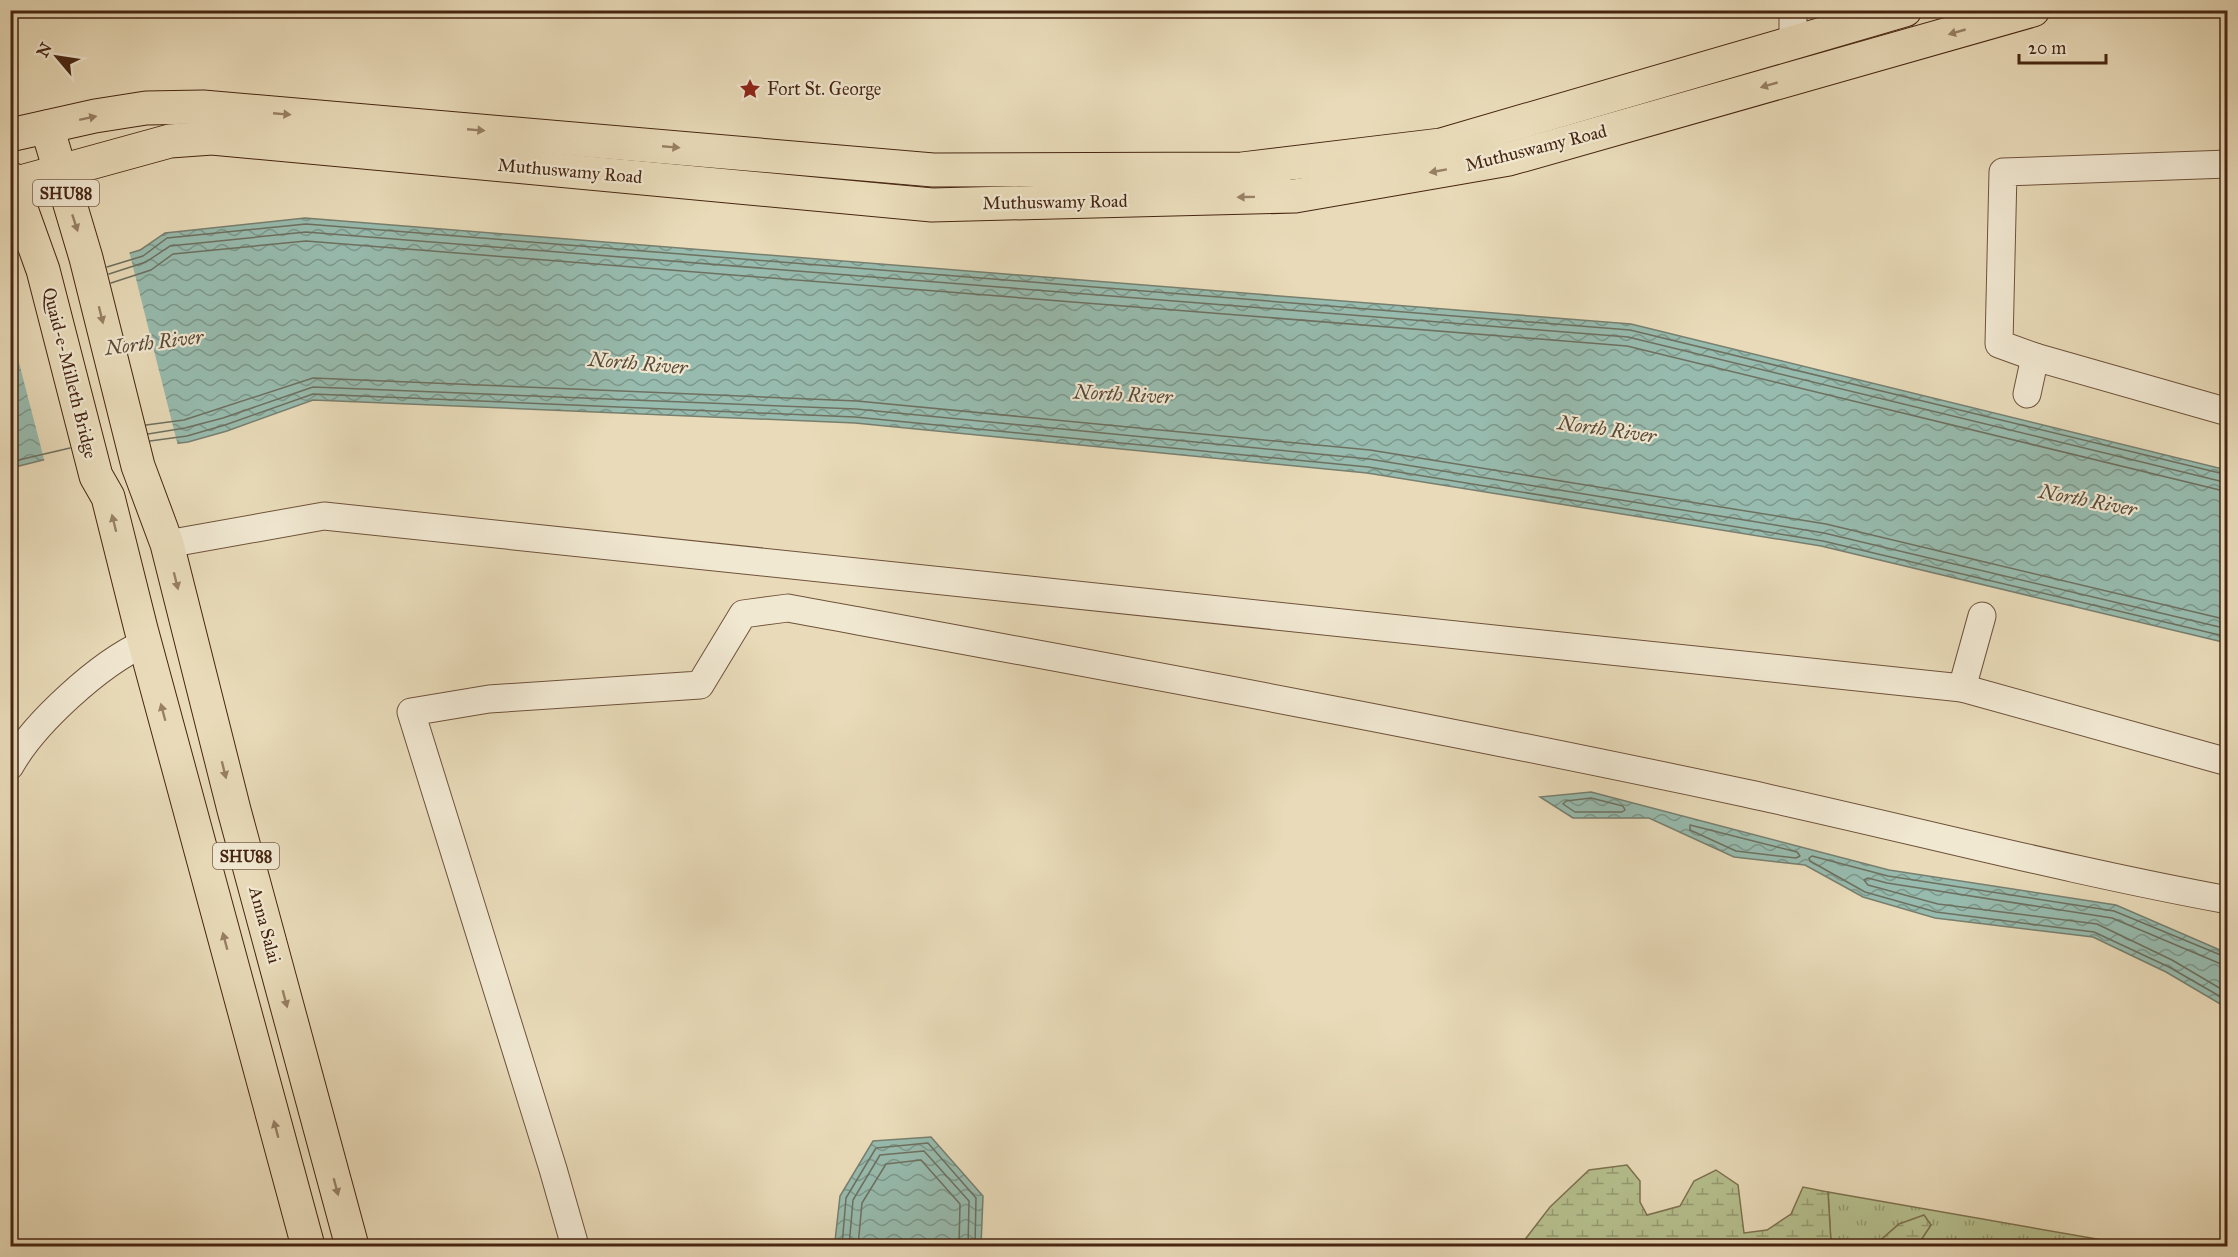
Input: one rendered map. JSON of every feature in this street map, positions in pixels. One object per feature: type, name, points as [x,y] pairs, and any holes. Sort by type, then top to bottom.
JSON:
[{"type":"main road","name":"Muthuswamy Road","points":[[10,135],[95,116],[146,108],[203,107],[933,170],[1242,169],[1441,145],[1905,10]]},
{"type":"main road","name":"Muthuswamy Road","points":[[44,270],[11,182],[60,173],[170,141],[212,138],[932,205],[1295,196],[1509,159],[2033,10]]},
{"type":"main road","name":"SHU88","points":[[47,127],[60,173]]},
{"type":"main road","name":"Anna Salai","points":[[60,173],[86,258],[138,465],[167,544],[234,810],[352,1246]]},
{"type":"main road","name":"Quaid-e-Milleth Bridge","points":[[44,270],[96,477],[108,497],[145,643]]},
{"type":"main road","name":"SHU88","points":[[145,643],[308,1246]]},
{"type":"street","points":[[1793,10],[1793,43]]},
{"type":"street","points":[[2228,164],[2003,172],[1999,345],[2228,412]]},
{"type":"street","points":[[2027,394],[2035,357]]},
{"type":"street","points":[[167,544],[324,516],[1962,688],[2228,762]]},
{"type":"street","points":[[575,1246],[411,712],[489,699],[700,685],[743,614],[788,608],[1283,700],[1746,793],[2150,885],[2228,900]]},
{"type":"street","points":[[1962,688],[1982,616]]},
{"type":"street","points":[[10,766],[34,733],[89,680],[119,656],[145,643]]},
{"type":"green space","points":[[1627,1165],[1640,1181],[1640,1202],[1647,1215],[1680,1206],[1694,1181],[1716,1170],[1738,1185],[1744,1233],[1767,1230],[1791,1214],[1803,1187],[1828,1192],[1831,1243],[1834,1246],[1520,1246],[1550,1207],[1589,1170]]},
{"type":"green space","points":[[1828,1192],[2137,1246],[1917,1246],[1931,1225],[1899,1224],[1874,1246],[1834,1246],[1831,1243]]},
{"type":"green space","points":[[1924,1215],[1931,1225],[1917,1246],[1874,1246],[1899,1224]]},
{"type":"water","name":"North River","points":[[305,218],[1631,324],[2227,470],[2227,643],[1821,546],[1367,473],[855,423],[313,400],[227,431],[188,442],[47,459],[11,468],[10,301],[30,284],[140,250],[165,233]]},
{"type":"water","points":[[1591,792],[1889,870],[2116,905],[2227,953],[2227,1008],[2166,972],[2093,937],[1935,918],[1863,897],[1805,865],[1734,857],[1649,818],[1573,818],[1540,797]]},
{"type":"water","points":[[931,1137],[983,1196],[981,1246],[836,1246],[840,1196],[873,1141]]},
{"type":"pier","points":[[129,251],[178,446],[85,455],[45,463],[10,328],[10,297],[28,282]]},
{"type":"place","name":"Fort St. George","points":[[750,89]]}]
